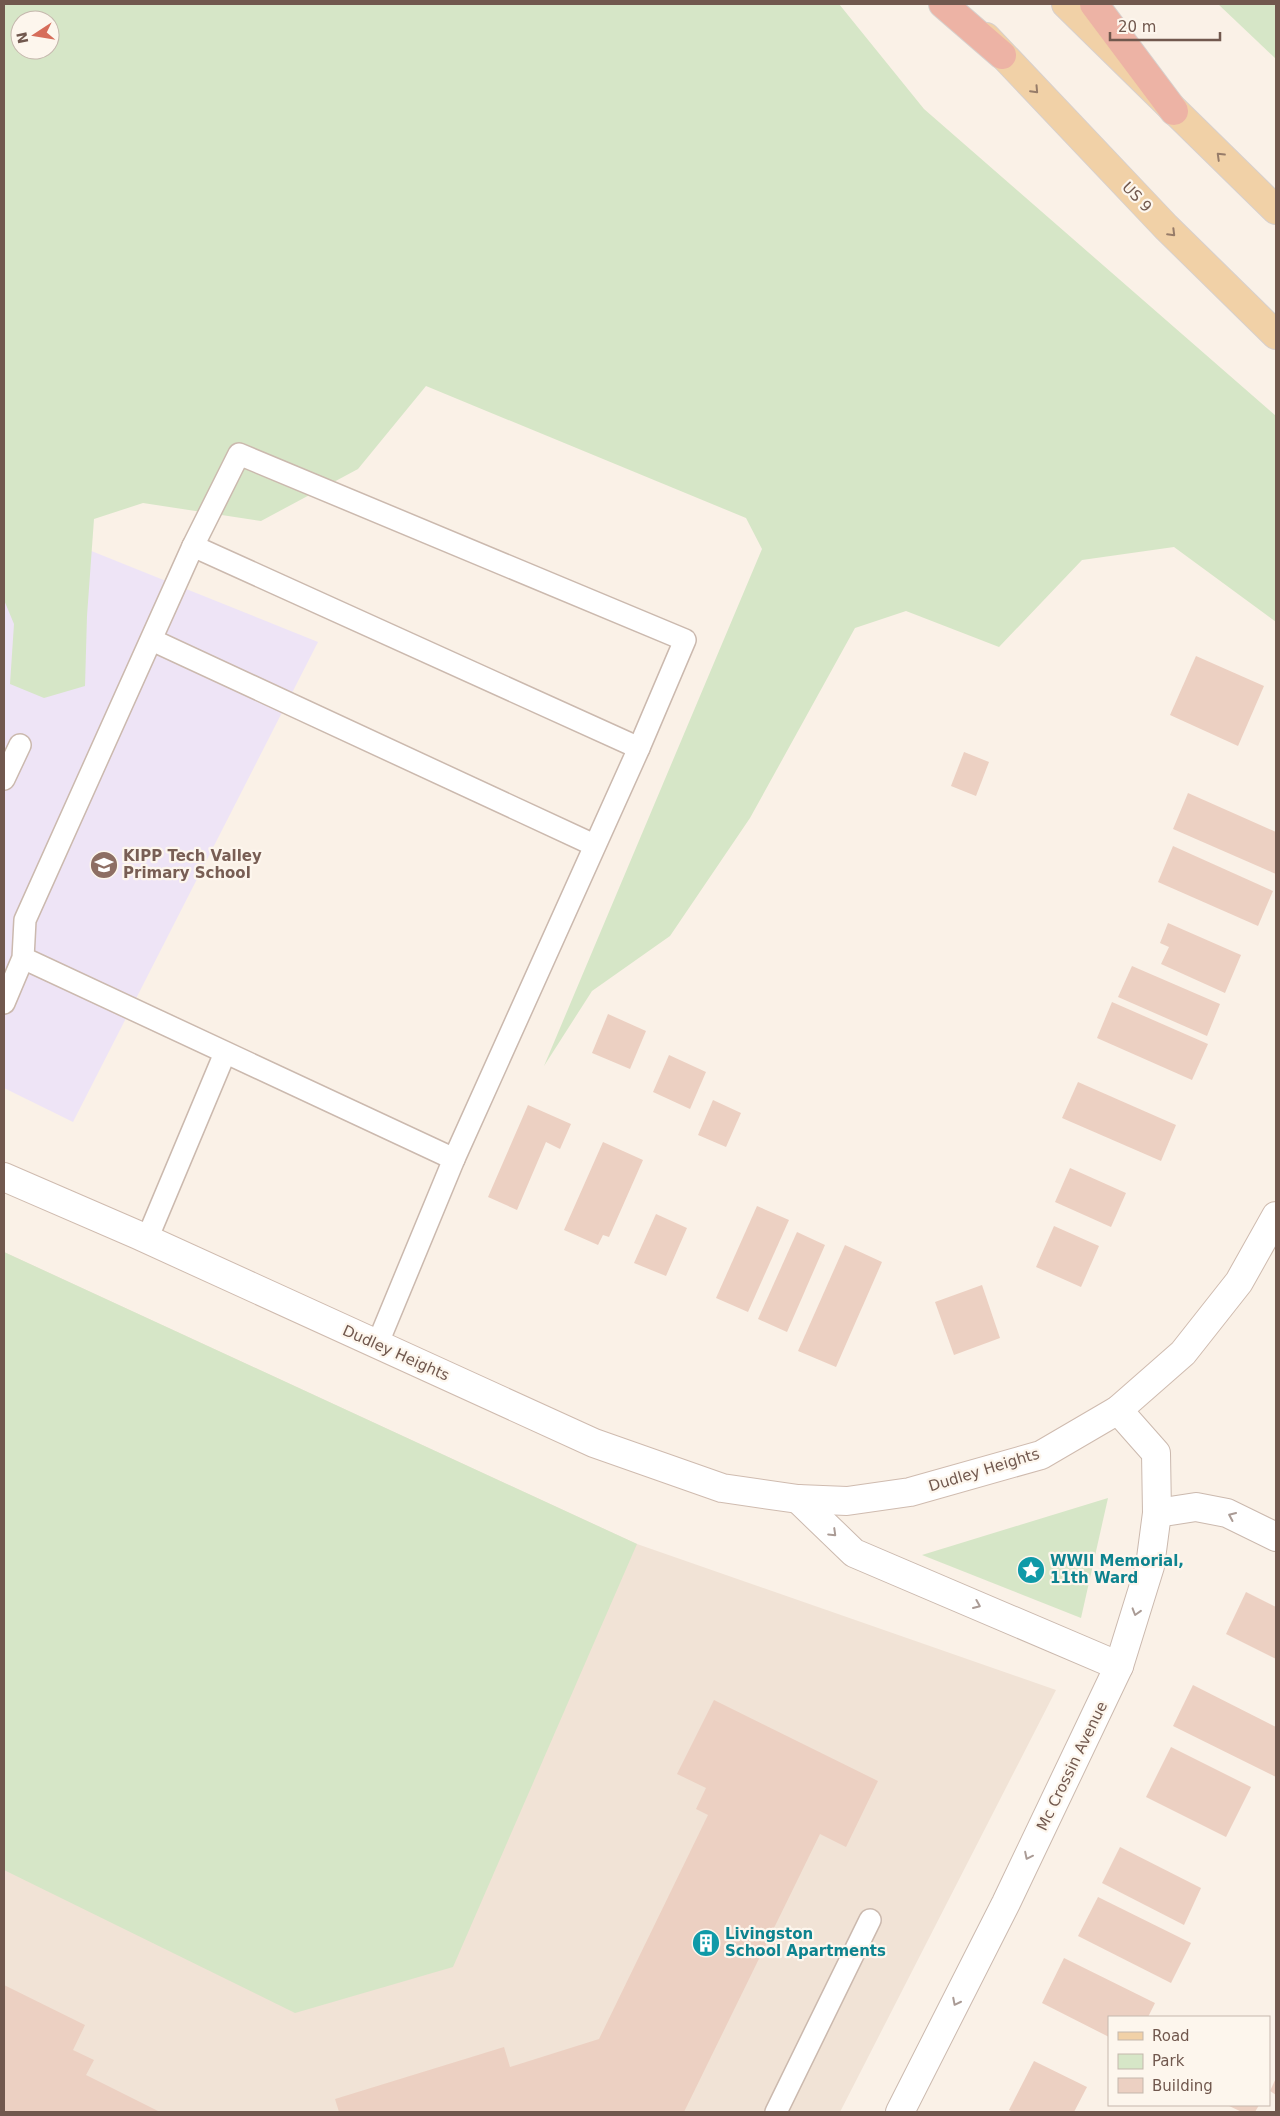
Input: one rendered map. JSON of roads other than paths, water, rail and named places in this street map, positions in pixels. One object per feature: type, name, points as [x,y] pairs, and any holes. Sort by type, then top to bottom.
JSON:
[{"type":"highway","points":[[943,4],[1002,55]]},
{"type":"highway","points":[[1094,4],[1174,111]]},
{"type":"main road","name":"US 9","points":[[956,4],[1166,227],[1276,336]]},
{"type":"main road","points":[[1066,4],[1276,210]]},
{"type":"main road","name":"Dudley Heights","points":[[4,1177],[147,1239],[594,1443],[722,1488],[798,1499],[847,1501],[910,1492],[1041,1455],[1118,1410],[1183,1353],[1239,1282],[1276,1216]]},
{"type":"main road","name":"Mc Crossin Avenue","points":[[900,2112],[1006,1903],[1119,1666],[1150,1566],[1157,1513],[1156,1453],[1118,1410]]},
{"type":"main road","points":[[798,1499],[854,1553],[1119,1666]]},
{"type":"main road","points":[[1157,1513],[1196,1508],[1227,1513],[1276,1537]]},
{"type":"lane","points":[[4,1003],[23,958],[25,920],[193,546],[239,454],[685,640],[639,748],[454,1159],[377,1345]]},
{"type":"lane","points":[[193,546],[639,748]]},
{"type":"lane","points":[[152,640],[594,845]]},
{"type":"lane","points":[[4,778],[20,745]]},
{"type":"lane","points":[[23,958],[454,1159]]},
{"type":"lane","points":[[147,1239],[224,1053]]},
{"type":"lane","points":[[776,2112],[870,1920]]},
{"type":"place","name":"KIPP Tech Valley Primary School","points":[[104,865]]},
{"type":"place","name":"WWII Memorial, 11th Ward","points":[[1031,1570]]},
{"type":"place","name":"Livingston School Apartments","points":[[706,1943]]}]
